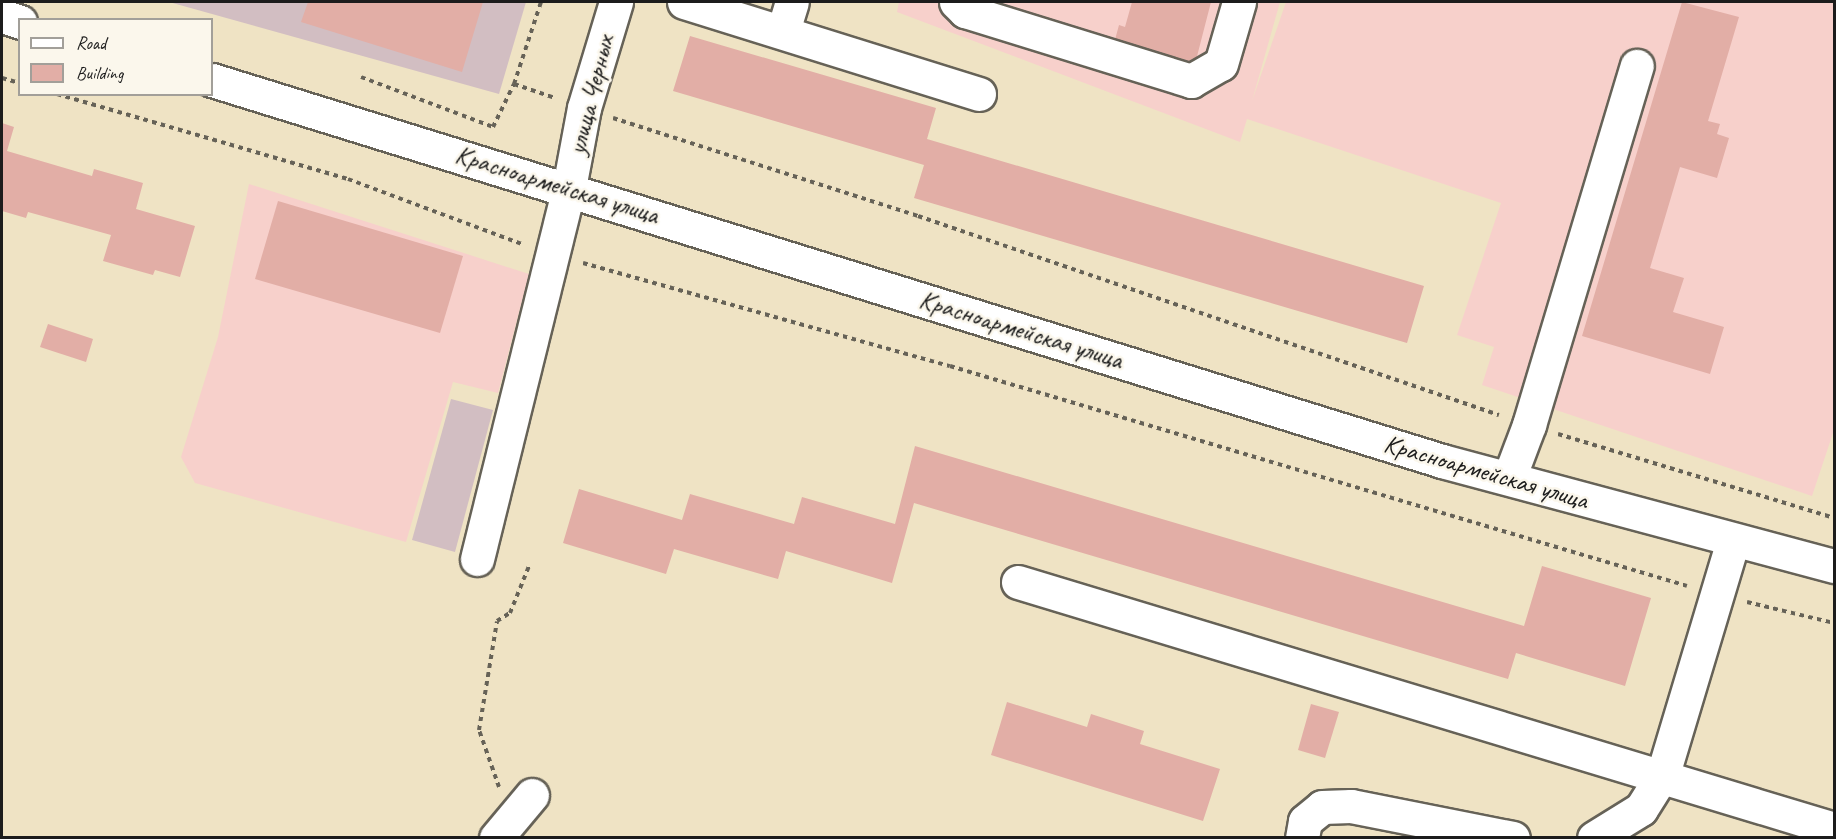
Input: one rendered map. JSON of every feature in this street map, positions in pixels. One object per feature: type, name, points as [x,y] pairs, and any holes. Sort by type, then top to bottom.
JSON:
[{"type":"street","name":"улица Черных","points":[[477,560],[568,188],[584,108],[616,2]]},
{"type":"street","points":[[684,2],[788,16],[979,94]]},
{"type":"street","points":[[956,2],[965,11],[1191,81],[1221,64],[1239,2]]},
{"type":"street","points":[[2,16],[18,21]]},
{"type":"street","points":[[1509,478],[1529,425],[1637,66]]},
{"type":"street","name":"Красноармейская улица","points":[[213,80],[568,188],[1442,461],[1834,567]]},
{"type":"street","points":[[1594,837],[1641,809],[1663,774],[1733,540]]},
{"type":"street","points":[[1018,582],[1663,774],[1834,829]]},
{"type":"street","points":[[499,834],[532,795]]},
{"type":"street","points":[[1302,837],[1305,821],[1322,807],[1351,806],[1513,837]]},
{"type":"path","points":[[361,77],[493,127],[513,84],[541,2]]},
{"type":"path","points":[[2,78],[18,83]]},
{"type":"path","points":[[513,84],[918,216],[1529,425],[1834,518]]},
{"type":"path","points":[[64,96],[348,179],[551,254],[962,369],[1717,596],[1834,623]]},
{"type":"path","points":[[499,834],[499,784],[479,730],[497,621],[510,613],[529,566]]},
{"type":"shaded area","points":[[169,2],[526,2],[499,94]]},
{"type":"shaded area","points":[[899,2],[1280,2],[1252,101],[1286,2],[1834,2],[1834,430],[1812,496],[1482,385],[1494,347],[1457,335],[1501,203],[1247,119],[1240,142],[897,12]]},
{"type":"shaded area","points":[[249,184],[529,274],[498,393],[453,382],[406,542],[195,483],[181,457],[218,337]]},
{"type":"shaded area","points":[[451,399],[493,410],[455,552],[412,540]]},
{"type":"building","points":[[308,2],[483,2],[462,72],[301,22]]},
{"type":"building","points":[[1132,2],[1211,2],[1194,68],[1113,47],[1119,25],[1125,27]]},
{"type":"building","points":[[1682,2],[1739,17],[1708,121],[1720,124],[1717,134],[1729,138],[1717,178],[1680,167],[1650,268],[1684,278],[1673,312],[1724,327],[1710,374],[1582,336]]},
{"type":"building","points":[[690,36],[936,108],[927,139],[1424,286],[1407,343],[914,198],[924,165],[673,91]]},
{"type":"building","points":[[2,123],[14,127],[7,151],[92,176],[94,169],[143,183],[136,209],[195,226],[180,277],[155,270],[153,275],[103,261],[111,235],[28,212],[26,218],[2,211]]},
{"type":"building","points":[[278,201],[463,256],[440,333],[255,279]]},
{"type":"building","points":[[48,324],[93,339],[86,362],[40,347]]},
{"type":"building","points":[[915,446],[1524,626],[1542,566],[1651,598],[1625,686],[1516,653],[1508,679],[914,503],[892,583],[786,551],[778,579],[674,549],[666,574],[563,543],[579,489],[682,520],[690,494],[794,524],[802,497],[895,524]]},
{"type":"building","points":[[1007,702],[1087,727],[1091,714],[1144,731],[1140,744],[1220,769],[1203,821],[991,755]]},
{"type":"building","points":[[1311,704],[1339,712],[1325,758],[1298,750]]}]
